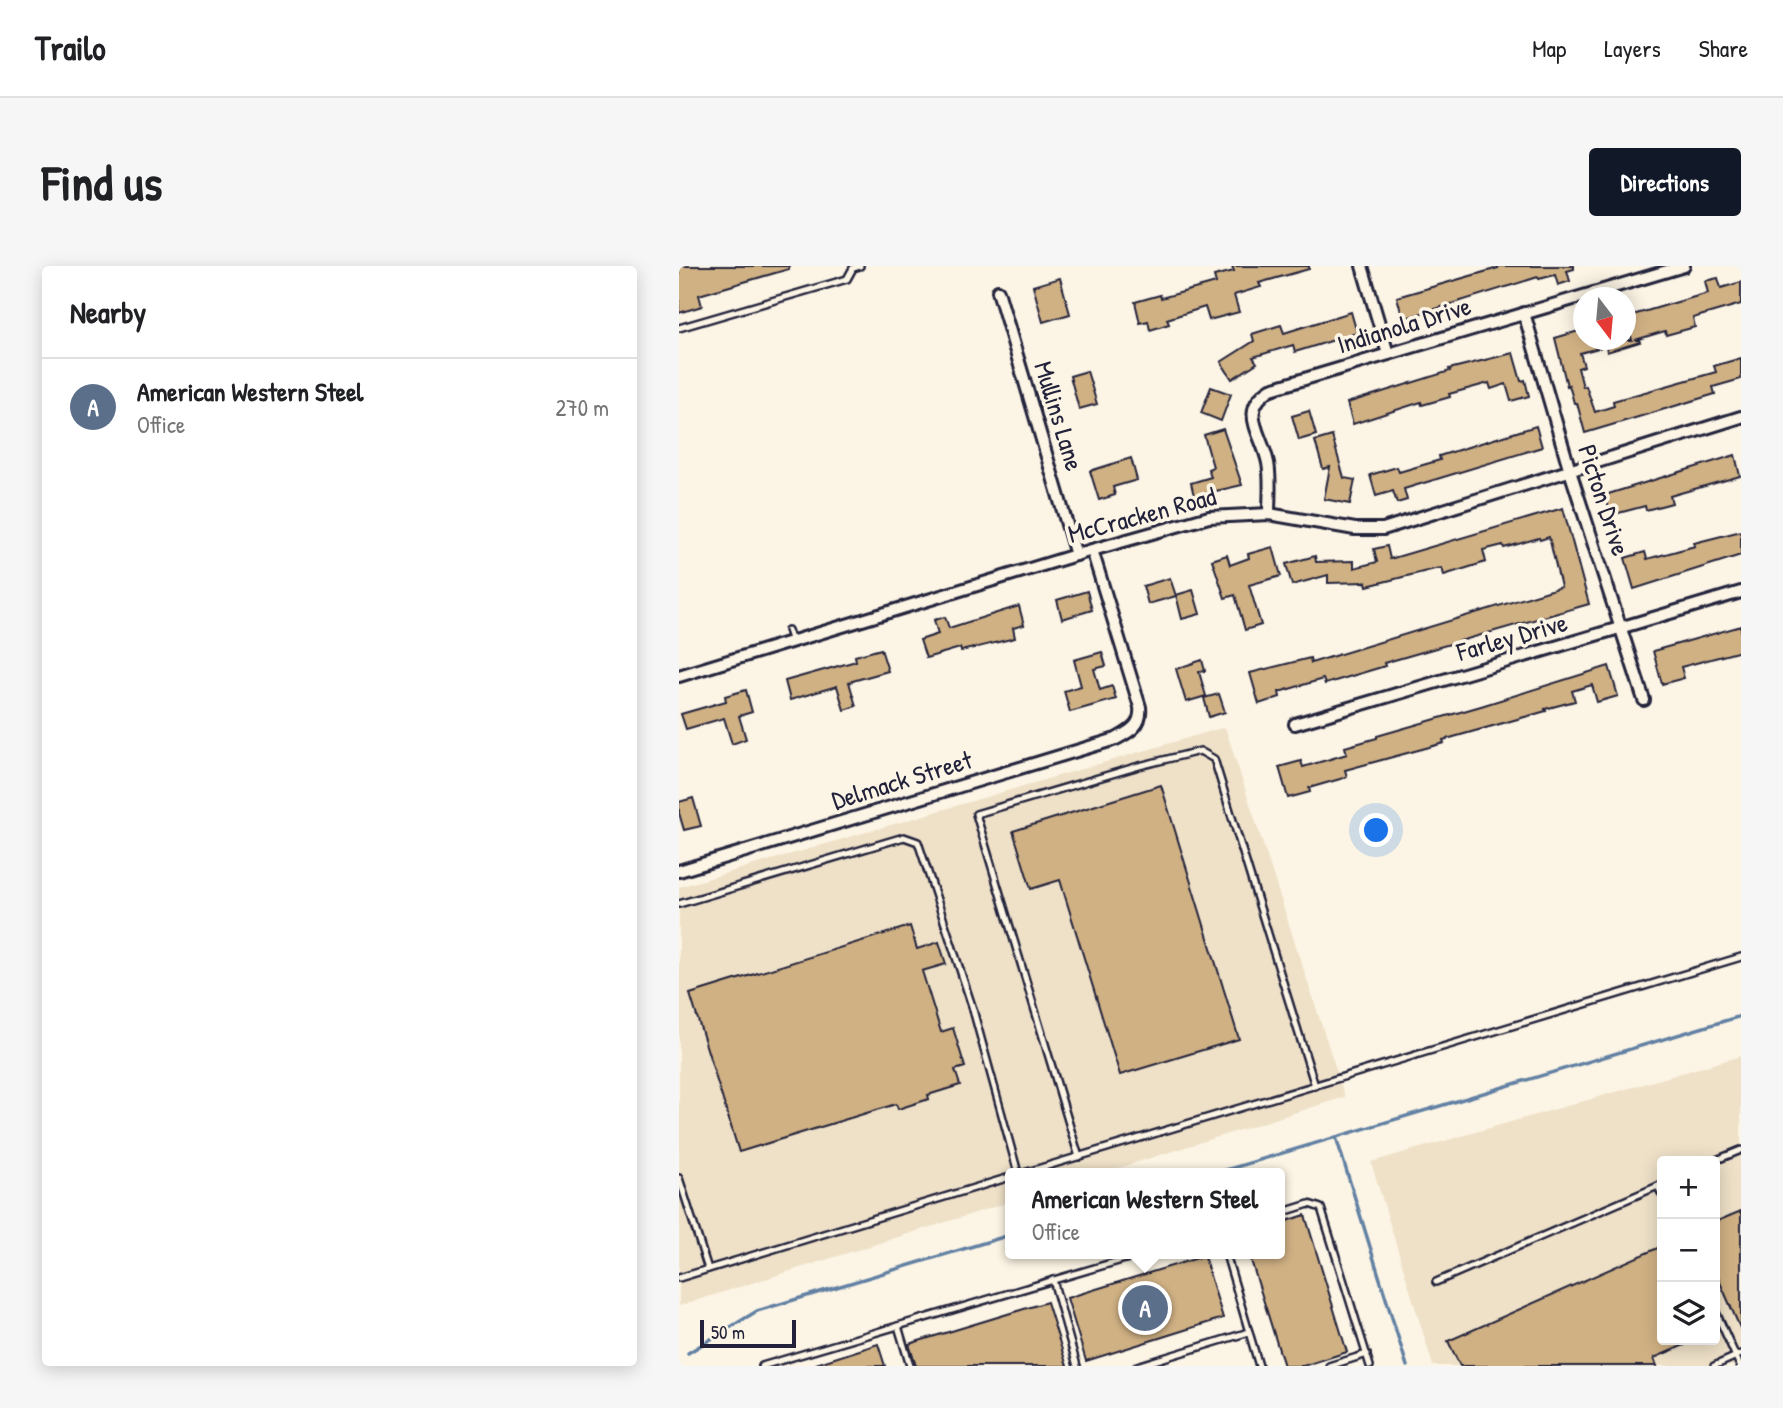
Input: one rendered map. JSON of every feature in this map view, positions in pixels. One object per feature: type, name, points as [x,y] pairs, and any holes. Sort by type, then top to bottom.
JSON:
[{"type":"street","points":[[1362,266],[1388,354]]},
{"type":"street","name":"Indianola Drive","points":[[1269,514],[1268,464],[1254,418],[1253,405],[1259,396],[1271,389],[1682,267]]},
{"type":"street","name":"Mullins Lane","points":[[997,291],[1076,555]]},
{"type":"street","name":"Picton Drive","points":[[1524,313],[1570,471],[1644,699]]},
{"type":"street","name":"McCracken Road","points":[[679,676],[790,636],[1209,517],[1269,514],[1355,529],[1383,529],[1741,418]]},
{"type":"street","name":"Delmack Street","points":[[679,872],[1116,739],[1136,727],[1141,718],[1140,707],[1092,550]]},
{"type":"street","name":"Farley Drive","points":[[1295,724],[1741,592]]},
{"type":"lane","points":[[679,328],[846,279],[853,268],[860,266]]},
{"type":"lane","points":[[1079,1157],[976,814],[1200,751],[1214,759],[1315,1086]]},
{"type":"lane","points":[[679,904],[904,837],[918,842],[972,1006],[1018,1168]]},
{"type":"lane","points":[[1041,1168],[1741,957]]},
{"type":"lane","points":[[1720,1159],[1741,1150]]},
{"type":"lane","points":[[679,1178],[708,1269]]},
{"type":"lane","points":[[679,1278],[1005,1179]]},
{"type":"lane","points":[[1437,1282],[1657,1186]]},
{"type":"lane","points":[[1285,1211],[1309,1204],[1321,1208],[1370,1366]]},
{"type":"lane","points":[[762,1366],[1125,1259]]},
{"type":"lane","points":[[1227,1259],[1259,1366]]},
{"type":"lane","points":[[1053,1280],[1077,1366]]},
{"type":"lane","points":[[1720,1320],[1738,1355],[1740,1366]]},
{"type":"lane","points":[[898,1326],[910,1366]]},
{"type":"lane","points":[[1137,1366],[1249,1332]]},
{"type":"lane","points":[[1329,1366],[1367,1354]]},
{"type":"lane","points":[[1714,1366],[1738,1355]]},
{"type":"lane","points":[[792,1357],[795,1366]]},
{"type":"shaded area","points":[[1225,727],[1345,1097],[1119,1168],[1005,1168],[1005,1204],[679,1306],[679,887]]},
{"type":"shaded area","points":[[1741,1056],[1741,1366],[1433,1366],[1371,1162]]},
{"type":"building","points":[[679,266],[789,266],[789,269],[699,295],[702,306],[679,313]]},
{"type":"building","points":[[1232,266],[1309,266],[1309,269],[1259,283],[1261,287],[1234,295],[1239,312],[1209,320],[1205,307],[1167,319],[1169,324],[1150,330],[1148,321],[1140,323],[1135,302],[1216,283],[1214,276],[1234,271]]},
{"type":"building","points":[[1497,266],[1574,266],[1574,269],[1567,271],[1570,281],[1558,285],[1555,275],[1539,279],[1538,277],[1403,319],[1397,297],[1498,268]]},
{"type":"building","points":[[1060,278],[1070,314],[1043,322],[1033,286]]},
{"type":"building","points":[[1718,278],[1721,288],[1741,282],[1741,304],[1693,318],[1695,327],[1666,335],[1665,331],[1636,340],[1636,314],[1708,293],[1705,281]]},
{"type":"building","points":[[1351,312],[1357,333],[1295,352],[1293,345],[1253,357],[1257,363],[1232,379],[1221,362],[1254,341],[1252,334],[1281,325],[1284,333]]},
{"type":"building","points":[[1573,333],[1573,350],[1591,350],[1580,353],[1584,366],[1578,368],[1583,387],[1586,386],[1595,412],[1614,406],[1613,401],[1716,372],[1714,366],[1741,358],[1741,379],[1713,387],[1715,394],[1585,433],[1577,403],[1574,403],[1569,385],[1567,386],[1555,338]]},
{"type":"building","points":[[1513,353],[1521,381],[1525,380],[1529,396],[1511,401],[1506,384],[1491,389],[1489,383],[1449,394],[1450,397],[1422,405],[1421,402],[1353,424],[1347,403],[1450,371],[1449,369]]},
{"type":"building","points":[[1087,371],[1097,404],[1079,409],[1070,376]]},
{"type":"building","points":[[1211,387],[1231,394],[1221,421],[1201,413]]},
{"type":"building","points":[[1309,411],[1316,435],[1299,440],[1292,416]]},
{"type":"building","points":[[1536,426],[1542,447],[1404,489],[1407,500],[1397,503],[1393,491],[1376,496],[1370,475],[1397,467],[1399,472],[1440,460],[1439,456]]},
{"type":"building","points":[[1223,429],[1242,485],[1194,496],[1191,483],[1211,477],[1208,469],[1213,467],[1204,435]]},
{"type":"building","points":[[1332,436],[1344,478],[1355,480],[1350,504],[1324,499],[1330,467],[1323,469],[1315,441]]},
{"type":"building","points":[[1735,455],[1740,476],[1670,496],[1672,503],[1646,510],[1645,506],[1611,515],[1605,495]]},
{"type":"building","points":[[1131,458],[1137,480],[1113,487],[1115,495],[1099,500],[1090,471]]},
{"type":"building","points":[[1563,508],[1589,604],[1384,663],[1385,666],[1325,684],[1323,679],[1279,692],[1280,697],[1259,704],[1250,673],[1310,658],[1311,663],[1561,587],[1549,537],[1483,550],[1486,562],[1444,575],[1442,568],[1435,569],[1367,586],[1366,582],[1328,583],[1328,575],[1292,585],[1286,564],[1315,556],[1316,562],[1354,561],[1354,568],[1377,562],[1374,549],[1387,546],[1390,559]]},
{"type":"building","points":[[1741,531],[1741,555],[1634,589],[1625,558],[1645,552],[1647,559]]},
{"type":"building","points":[[1273,547],[1281,576],[1249,585],[1261,625],[1245,630],[1235,595],[1225,598],[1212,560],[1227,555],[1230,565],[1249,558],[1248,554]]},
{"type":"building","points":[[1170,578],[1176,596],[1148,604],[1143,586]]},
{"type":"building","points":[[1193,590],[1200,614],[1182,619],[1176,595]]},
{"type":"building","points":[[1087,591],[1092,610],[1062,619],[1057,600]]},
{"type":"building","points":[[1019,606],[1024,625],[1013,628],[1015,638],[961,651],[960,648],[926,658],[920,640],[938,634],[934,620],[945,617],[949,628]]},
{"type":"building","points":[[1741,626],[1741,651],[1681,667],[1684,678],[1662,684],[1653,651]]},
{"type":"building","points":[[881,649],[888,671],[849,682],[856,706],[844,710],[837,686],[790,700],[785,681],[856,661],[855,656]]},
{"type":"building","points":[[1102,652],[1106,666],[1094,669],[1100,690],[1112,686],[1116,699],[1070,712],[1064,691],[1081,686],[1074,660]]},
{"type":"building","points":[[1202,660],[1205,671],[1199,672],[1206,696],[1186,702],[1176,669]]},
{"type":"building","points":[[1609,666],[1618,696],[1597,702],[1592,685],[1572,691],[1575,701],[1443,740],[1444,743],[1345,770],[1347,777],[1309,788],[1310,792],[1288,798],[1279,767],[1301,761],[1303,767],[1347,754],[1345,747],[1377,736]]},
{"type":"building","points":[[746,690],[752,712],[739,716],[746,739],[732,744],[724,718],[686,729],[681,714],[726,701],[725,696]]},
{"type":"building","points":[[1219,694],[1225,712],[1209,717],[1204,698]]},
{"type":"building","points":[[1161,785],[1239,1039],[1120,1075],[1060,880],[1031,889],[1013,831]]},
{"type":"building","points":[[693,798],[701,826],[684,830],[679,802]]},
{"type":"building","points":[[910,926],[917,949],[939,942],[946,964],[922,971],[941,1032],[953,1028],[965,1067],[955,1070],[960,1085],[928,1095],[929,1099],[898,1109],[896,1104],[739,1152],[690,994]]},
{"type":"building","points":[[1741,1211],[1741,1330],[1720,1282],[1720,1220]]},
{"type":"building","points":[[1305,1215],[1347,1352],[1303,1366],[1284,1366],[1251,1259],[1285,1259],[1285,1221]]},
{"type":"building","points":[[1657,1248],[1657,1345],[1684,1345],[1654,1358],[1657,1366],[1460,1366],[1448,1341]]},
{"type":"building","points":[[1194,1259],[1205,1259],[1223,1318],[1086,1361],[1067,1298]]},
{"type":"building","points":[[1047,1302],[1067,1366],[916,1366],[909,1344]]},
{"type":"building","points":[[878,1344],[885,1366],[816,1366],[816,1364]]},
{"type":"waterway","points":[[1233,1168],[1741,1016]]},
{"type":"waterway","points":[[1336,1137],[1407,1366]]},
{"type":"waterway","points":[[688,1353],[757,1311],[1005,1237]]},
{"type":"place","name":"American Western Steel","points":[[1145,1308]]}]
